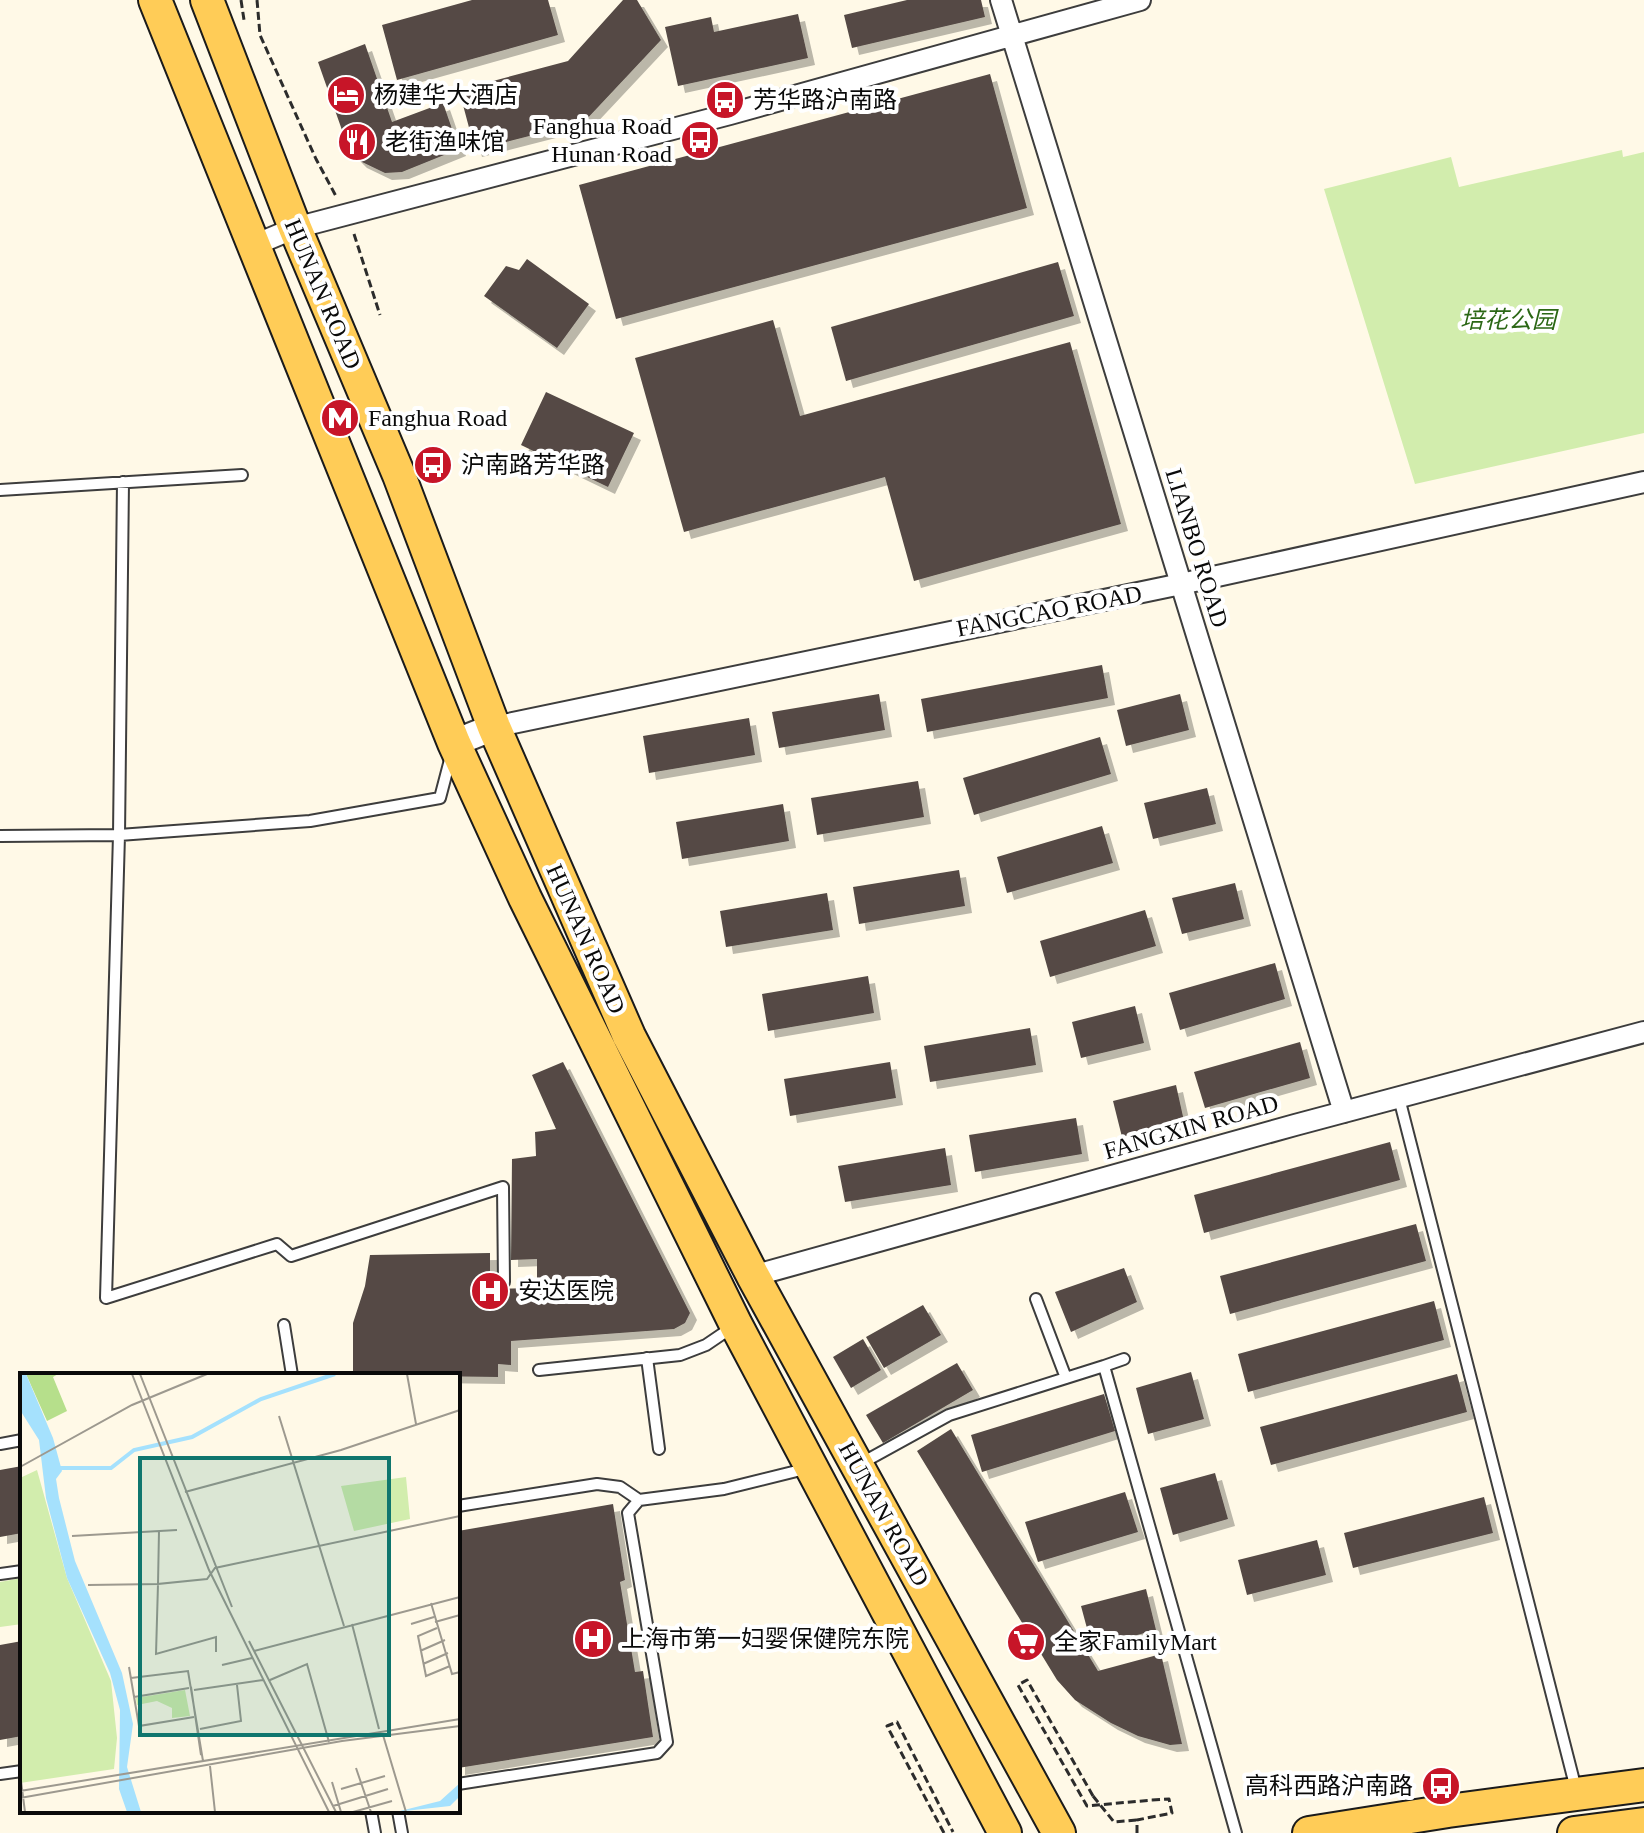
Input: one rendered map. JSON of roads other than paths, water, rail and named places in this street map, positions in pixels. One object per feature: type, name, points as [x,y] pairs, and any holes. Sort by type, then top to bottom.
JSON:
[{"type":"main road","name":"HUNAN ROAD","points":[[155,0],[454,743],[525,898],[736,1325],[1005,1833]]},
{"type":"main road","name":"HUNAN ROAD","points":[[207,0],[295,228],[399,475],[494,727],[629,1036],[753,1276],[1059,1833]]},
{"type":"main road","points":[[1309,1833],[1644,1785]]},
{"type":"main road","points":[[1594,1831],[1644,1824]]},
{"type":"street","name":"LIANBO ROAD","points":[[1001,0],[1344,1112]]},
{"type":"street","points":[[252,246],[295,228],[1140,0]]},
{"type":"street","name":"FANGCAO ROAD","points":[[454,743],[494,727],[1181,584],[1644,482]]},
{"type":"street","name":"FANGXIN ROAD","points":[[753,1276],[1644,1032]]},
{"type":"lane","points":[[0,490],[242,475]]},
{"type":"lane","points":[[123,482],[119,835],[106,1298],[277,1244],[291,1256],[503,1187],[504,1282]]},
{"type":"lane","points":[[0,836],[119,835],[310,821],[440,798],[454,743]]},
{"type":"lane","points":[[1399,1098],[1577,1794]]},
{"type":"lane","points":[[1036,1299],[1066,1378]]},
{"type":"lane","points":[[284,1325],[292,1373]]},
{"type":"lane","points":[[539,1370],[680,1355],[706,1345],[736,1325]]},
{"type":"lane","points":[[647,1358],[659,1449]]},
{"type":"lane","points":[[858,1466],[949,1415],[1124,1359]]},
{"type":"lane","points":[[1104,1366],[1236,1833]]},
{"type":"lane","points":[[0,1444],[20,1440]]},
{"type":"lane","points":[[460,1506],[597,1484],[620,1487],[639,1500],[724,1489],[811,1468]]},
{"type":"lane","points":[[460,1784],[657,1753],[667,1742],[628,1513],[639,1500]]},
{"type":"lane","points":[[0,1574],[20,1571]]},
{"type":"lane","points":[[0,1774],[20,1771]]},
{"type":"lane","points":[[371,1813],[375,1833]]},
{"type":"lane","points":[[398,1813],[402,1833]]},
{"type":"place","name":"杨建华大酒店","points":[[346,95]]},
{"type":"place","name":"芳华路沪南路","points":[[725,100]]},
{"type":"place","name":"Fanghua Road Hunan Road","points":[[700,140]]},
{"type":"place","name":"老街渔味馆","points":[[357,142]]},
{"type":"place","name":"Fanghua Road","points":[[340,418]]},
{"type":"place","name":"沪南路芳华路","points":[[433,465]]},
{"type":"place","name":"安达医院","points":[[490,1291]]},
{"type":"place","name":"上海市第一妇婴保健院东院","points":[[593,1639]]},
{"type":"place","name":"全家FamilyMart","points":[[1026,1642]]},
{"type":"place","name":"高科西路沪南路","points":[[1441,1786]]},
{"type":"park label","name":"培花公园","points":[[1508,320]]}]
